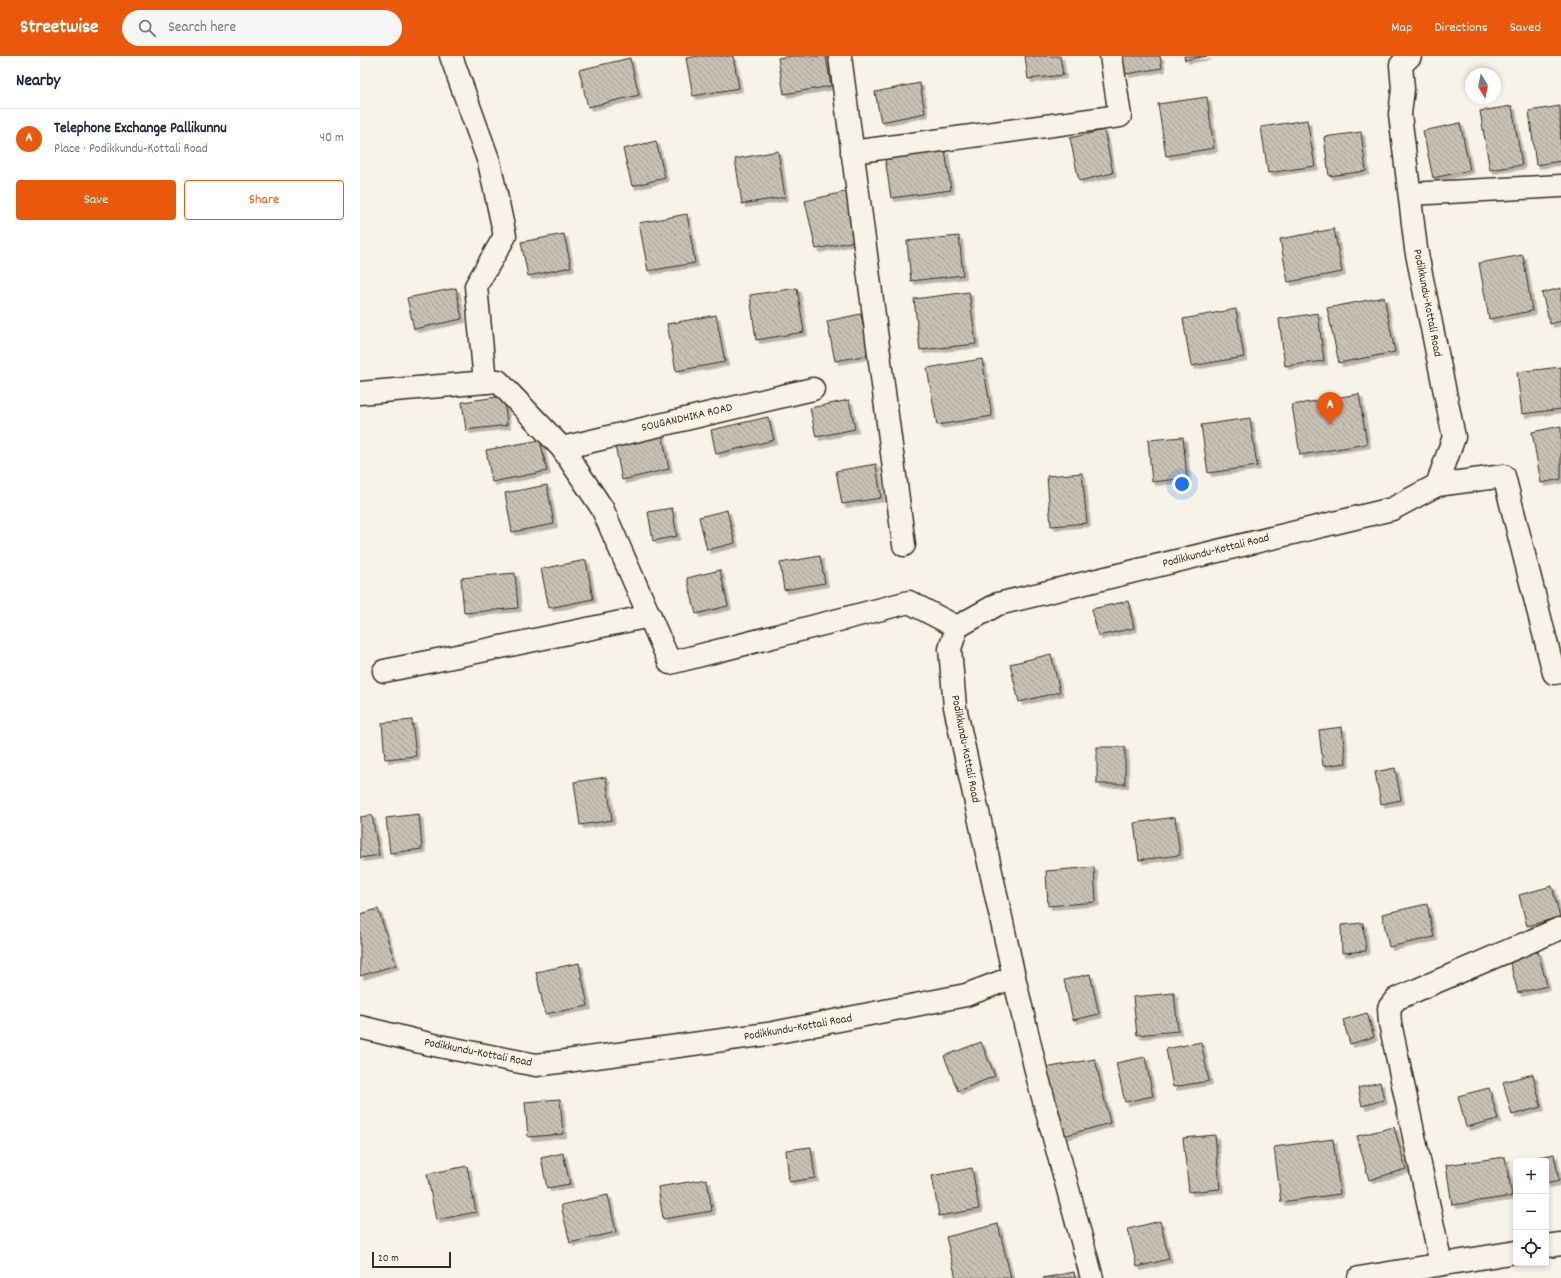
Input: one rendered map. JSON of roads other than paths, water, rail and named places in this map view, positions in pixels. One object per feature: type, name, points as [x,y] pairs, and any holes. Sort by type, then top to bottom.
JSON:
[{"type":"street","points":[[451,56],[489,162],[505,236],[476,286],[485,382]]},
{"type":"street","points":[[840,56],[904,545]]},
{"type":"street","points":[[852,152],[1120,116],[1111,56]]},
{"type":"street","name":"Podikkundu-Kottali Road","points":[[360,1028],[429,1044],[536,1065],[768,1034],[966,995],[1014,977],[955,707],[950,649],[957,627],[998,604],[1392,509],[1438,485],[1454,437],[1416,249],[1400,114],[1403,89],[1401,65],[1410,56]]},
{"type":"street","points":[[1410,194],[1561,186]]},
{"type":"street","points":[[360,393],[498,381],[562,448],[602,508],[670,663],[909,602],[957,627]]},
{"type":"street","name":"SOUGANDHIKA ROAD","points":[[562,448],[813,389]]},
{"type":"street","points":[[1438,485],[1504,476],[1554,674],[1561,672]]},
{"type":"street","points":[[384,671],[650,616]]},
{"type":"street","points":[[1441,1264],[1390,1023],[1389,1008],[1396,999],[1559,929]]},
{"type":"street","points":[[1014,977],[1037,1074],[1092,1278]]},
{"type":"street","points":[[1549,1246],[1561,1244]]},
{"type":"street","points":[[1359,1278],[1513,1252]]},
{"type":"place","name":"Telephone Exchange Pallikunnu","points":[[1330,425]]}]
